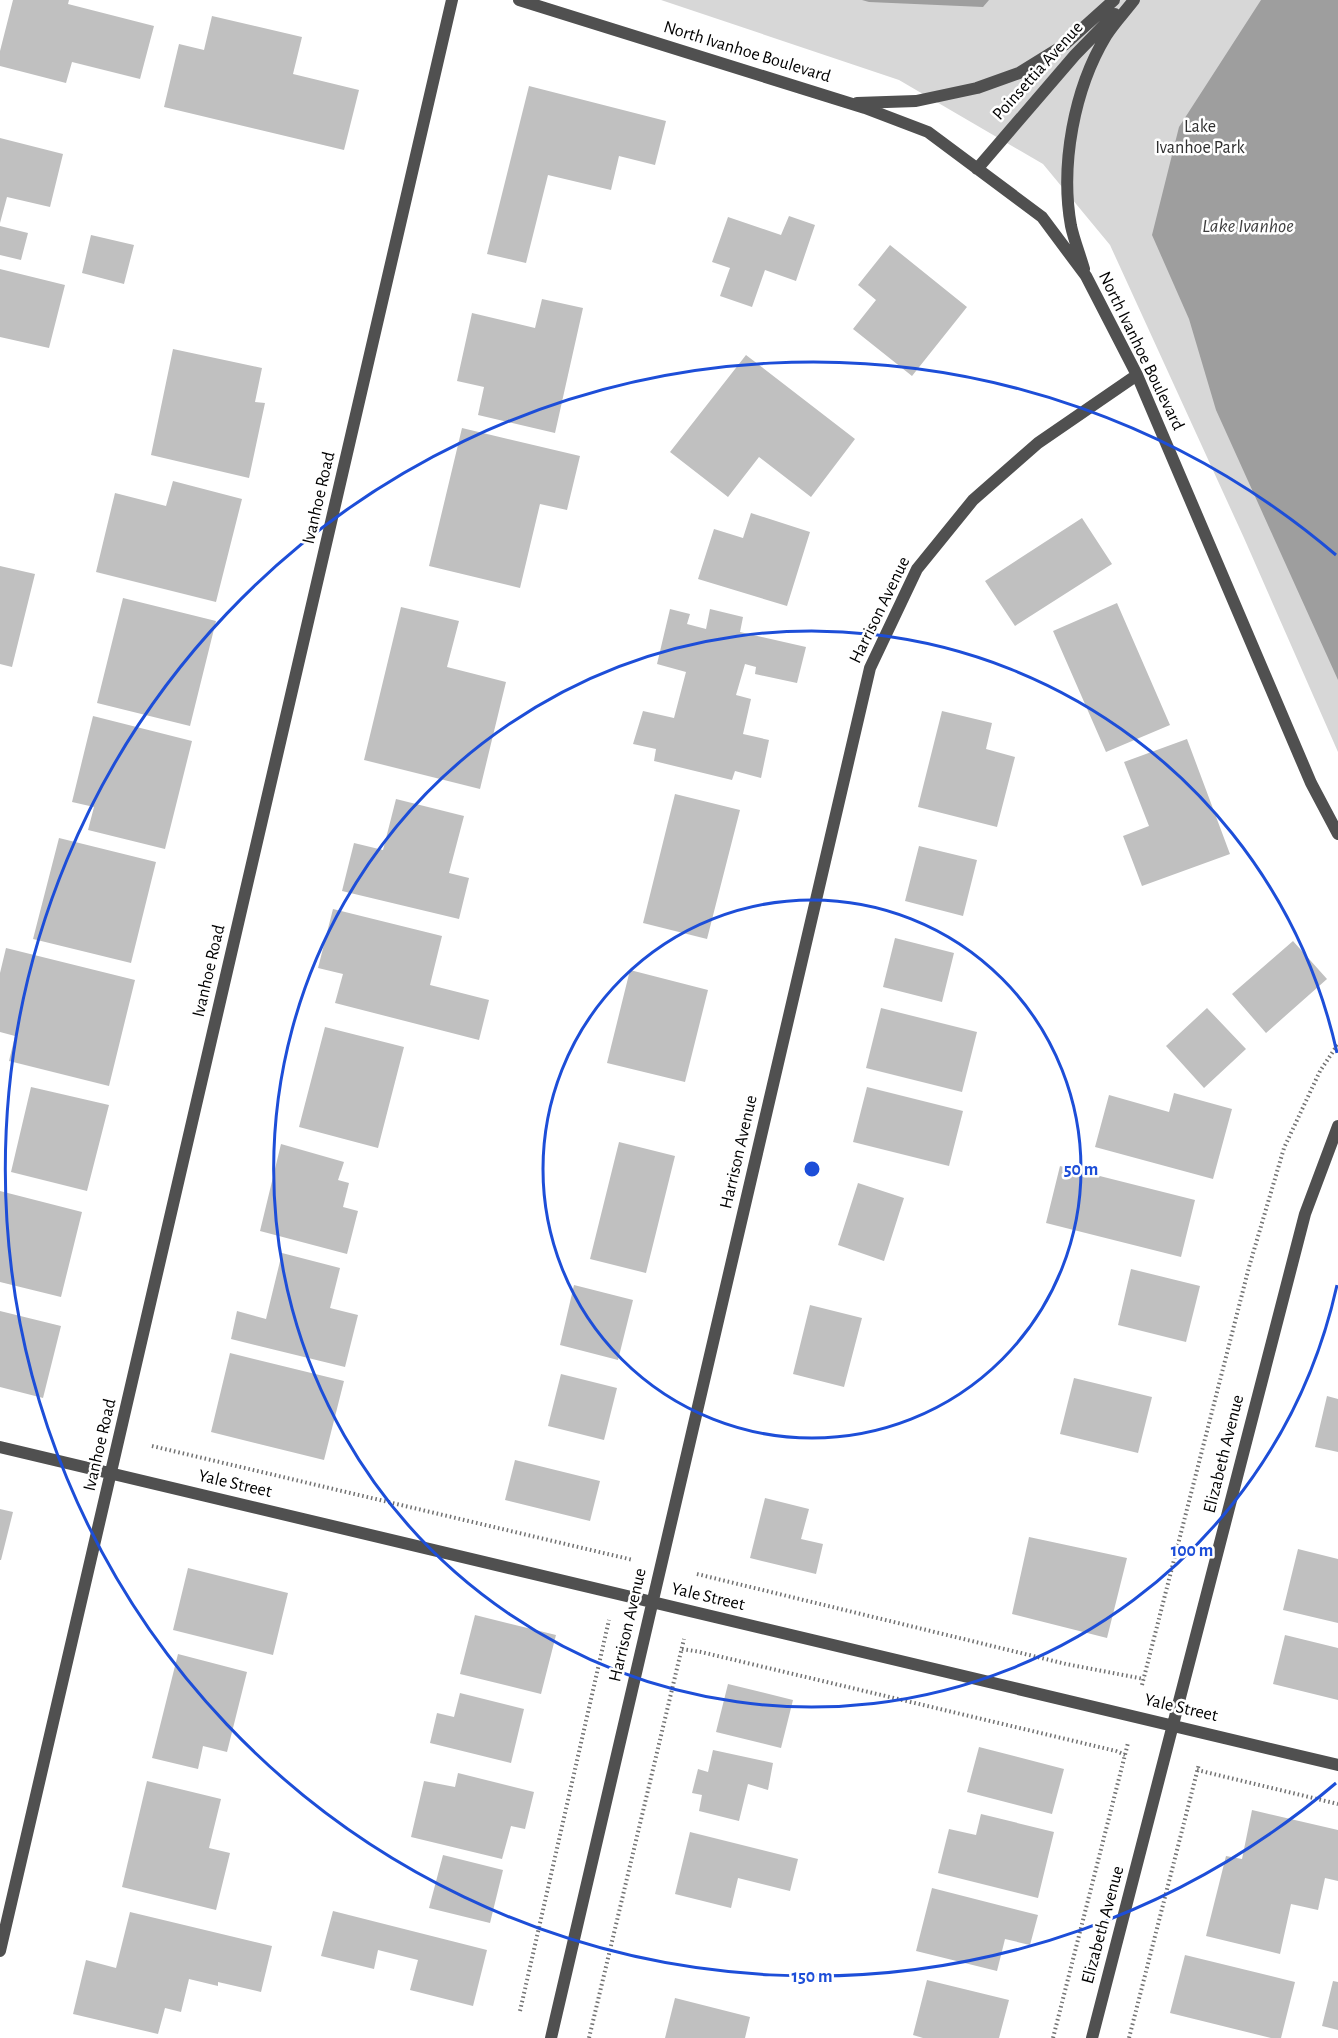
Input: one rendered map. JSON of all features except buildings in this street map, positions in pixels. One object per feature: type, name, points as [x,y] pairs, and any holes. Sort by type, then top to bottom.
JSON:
[{"type":"street","name":"Ivanhoe Road","points":[[0,1951],[452,0]]},
{"type":"street","name":"North Ivanhoe Boulevard","points":[[519,0],[850,104],[928,132],[1041,217],[1086,276],[1137,375],[1311,783],[1338,834]]},
{"type":"street","points":[[850,104],[876,101],[916,101],[977,88],[1019,73],[1064,45],[1114,0]]},
{"type":"street","name":"Poinsettia Avenue","points":[[977,169],[1067,64],[1128,0]]},
{"type":"street","name":"Poinsettia Avenue","points":[[1086,276],[1071,225],[1066,168],[1072,129],[1086,80],[1106,36],[1134,0]]},
{"type":"street","name":"Harrison Avenue","points":[[551,2038],[870,668],[916,568],[973,500],[1038,443],[1137,375]]},
{"type":"street","name":"Elizabeth Avenue","points":[[1092,2038],[1305,1214],[1338,1126]]},
{"type":"street","name":"Yale Street","points":[[0,1446],[1338,1765]]},
{"type":"path","points":[[1142,1684],[1249,1267],[1284,1148],[1320,1071],[1338,1044]]},
{"type":"path","points":[[152,1446],[633,1560]]},
{"type":"path","points":[[697,1574],[1055,1661],[1144,1679]]},
{"type":"path","points":[[520,2011],[609,1620]]},
{"type":"path","points":[[589,2038],[684,1639]]},
{"type":"path","points":[[682,1649],[1116,1750],[1125,1755]]},
{"type":"path","points":[[1053,2038],[1128,1743]]},
{"type":"path","points":[[1129,2038],[1199,1764]]},
{"type":"path","points":[[1197,1770],[1338,1804]]},
{"type":"green space","name":"Lake Ivanhoe Park","points":[[661,0],[1338,0],[1338,752],[1244,538],[1110,245],[1043,164],[899,80]]},
{"type":"water","points":[[862,0],[989,0],[983,7]]},
{"type":"water","name":"Lake Ivanhoe","points":[[1261,0],[1338,0],[1338,680],[1216,410],[1189,319],[1152,235],[1179,127]]}]
